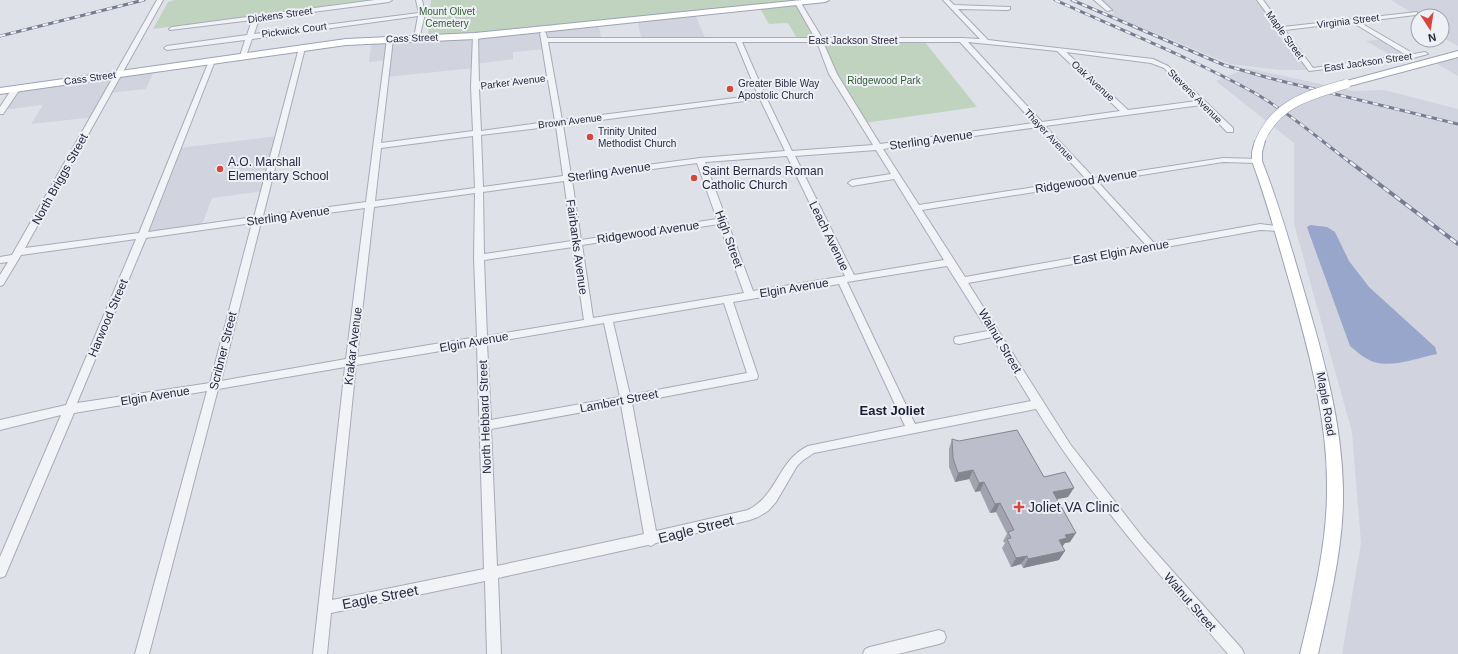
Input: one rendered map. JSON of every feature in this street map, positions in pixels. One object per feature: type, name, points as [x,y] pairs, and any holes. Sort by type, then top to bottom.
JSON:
[{"type":"main road","name":"Cass Street","points":[[0,91],[346,42],[475,36],[825,0]]},
{"type":"main road","points":[[1257,161],[1257,152],[1260,141],[1268,123],[1289,105],[1320,92],[1346,84],[1458,54]]},
{"type":"main road","name":"Maple Road","points":[[1257,161],[1280,229],[1323,380],[1330,419],[1334,462],[1334,520],[1327,571],[1309,654]]},
{"type":"street","name":"North Briggs Street","points":[[0,283],[160,0]]},
{"type":"street","name":"Dickens Street","points":[[172,29],[389,0]]},
{"type":"street","points":[[418,38],[422,14],[422,4],[419,0]]},
{"type":"street","points":[[946,0],[984,41]]},
{"type":"street","points":[[1097,0],[1109,10]]},
{"type":"street","name":"Maple Street","points":[[1260,0],[1311,70]]},
{"type":"street","name":"Walnut Street","points":[[798,3],[816,32],[833,74],[1066,447],[1140,543],[1237,652]]},
{"type":"street","points":[[953,8],[1008,8]]},
{"type":"street","name":"Virginia Street","points":[[1281,29],[1410,13]]},
{"type":"street","name":"Pickwick Court","points":[[167,48],[422,14]]},
{"type":"street","points":[[243,56],[256,18]]},
{"type":"street","points":[[1352,20],[1413,56]]},
{"type":"street","name":"Fairbanks Avenue","points":[[543,29],[559,123],[588,323]]},
{"type":"street","name":"North Hebbard Street","points":[[475,36],[476,133],[479,190],[478,258],[494,654]]},
{"type":"street","name":"Krakar Avenue","points":[[320,654],[351,362],[390,39]]},
{"type":"street","name":"East Jackson Street","points":[[544,40],[962,40],[984,41],[1059,50],[1160,64]]},
{"type":"street","name":"Leach Avenue","points":[[738,40],[762,97],[789,153],[912,429]]},
{"type":"street","name":"Thayer Avenue","points":[[962,40],[1152,246]]},
{"type":"street","name":"Scribner Street","points":[[142,654],[302,48]]},
{"type":"street","name":"Oak Avenue","points":[[1059,50],[1126,112]]},
{"type":"street","name":"East Jackson Street","points":[[1311,70],[1425,54]]},
{"type":"street","name":"Harwood Street","points":[[0,572],[118,298],[212,61]]},
{"type":"street","name":"Stevens Avenue","points":[[1160,64],[1184,84],[1201,103],[1230,130]]},
{"type":"street","name":"Parker Avenue","points":[[475,87],[551,78]]},
{"type":"street","points":[[0,112],[16,89]]},
{"type":"street","name":"Brown Avenue","points":[[377,146],[762,97]]},
{"type":"street","name":"Sterling Avenue","points":[[0,260],[17,255],[142,236],[700,160],[879,147],[1126,112],[1201,103]]},
{"type":"street","name":"High Street","points":[[700,160],[750,295]]},
{"type":"street","name":"Ridgewood Avenue","points":[[916,208],[1223,160],[1257,161]]},
{"type":"street","points":[[852,183],[897,176]]},
{"type":"street","name":"Ridgewood Avenue","points":[[478,258],[722,221]]},
{"type":"street","name":"East Elgin Avenue","points":[[962,281],[1260,227],[1280,229]]},
{"type":"street","name":"Elgin Avenue","points":[[0,424],[17,422],[69,409],[950,262]]},
{"type":"street","name":"Lambert Street","points":[[485,426],[753,376],[727,299]]},
{"type":"street","points":[[608,320],[626,400],[651,540]]},
{"type":"street","points":[[959,340],[996,333]]},
{"type":"street","name":"Eagle Street","points":[[325,608],[490,575],[651,540],[750,516],[764,508],[792,462],[802,453],[812,449],[1038,404]]},
{"type":"street","points":[[870,654],[939,637]]},
{"type":"shaded area","points":[[1098,0],[1260,0],[1309,70],[1280,70],[1230,64],[1109,14],[1114,13]]},
{"type":"shaded area","points":[[1391,0],[1458,0],[1458,46],[1450,42],[1450,8],[1410,8],[1410,12]]},
{"type":"shaded area","points":[[695,14],[706,40],[642,40],[637,20]]},
{"type":"shaded area","points":[[598,24],[602,40],[545,40],[545,49],[513,52],[513,59],[474,64],[474,68],[386,77],[388,60],[369,62],[372,40],[476,36]]},
{"type":"shaded area","points":[[1383,39],[1412,56],[1395,58],[1366,41]]},
{"type":"shaded area","points":[[1458,54],[1458,76],[1432,61]]},
{"type":"shaded area","points":[[1247,68],[1353,91],[1384,90],[1458,109],[1458,654],[1342,654],[1361,543],[1352,432],[1294,224],[1294,143],[1216,81]]},
{"type":"shaded area","points":[[155,69],[146,89],[108,93],[95,117],[31,124],[43,105],[2,110],[16,89]]},
{"type":"shaded area","name":"A.O. Marshall Elementary School","points":[[278,136],[263,191],[212,198],[201,227],[144,235],[179,148]]},
{"type":"green space","points":[[175,0],[368,0],[153,29],[168,2]]},
{"type":"green space","name":"Mount Olivet Cemetery","points":[[431,0],[802,0],[482,32],[428,35]]},
{"type":"green space","points":[[798,3],[818,40],[798,40],[788,23],[769,24],[759,7]]},
{"type":"green space","name":"Ridgewood Park","points":[[819,41],[924,41],[977,107],[864,123],[833,74]]},
{"type":"water","points":[[1310,225],[1327,227],[1335,232],[1349,261],[1369,287],[1435,347],[1437,354],[1405,362],[1381,364],[1367,359],[1350,346],[1307,227]]},
{"type":"building","name":"Joliet VA Clinic","points":[[1017,430],[1044,477],[1065,472],[1074,488],[1053,492],[1076,533],[1065,535],[1067,538],[1059,540],[1065,551],[1028,559],[1027,556],[1016,558],[1007,539],[1011,538],[1008,532],[1014,530],[1000,503],[995,504],[984,482],[979,483],[973,470],[958,473],[953,458],[952,439],[959,441]]},
{"type":"railway","points":[[0,36],[144,0]]},
{"type":"railway","points":[[1055,0],[1180,55],[1253,92],[1291,117],[1351,163]]},
{"type":"railway","points":[[1072,0],[1224,65],[1269,78],[1458,124]]},
{"type":"railway","points":[[1350,162],[1458,244]]},
{"type":"place","name":"Greater Bible Way Apostolic Church","points":[[730,89]]},
{"type":"place","name":"Trinity United Methodist Church","points":[[590,137]]},
{"type":"place","name":"A.O. Marshall Elementary School","points":[[220,169]]},
{"type":"place","name":"Saint Bernards Roman Catholic Church","points":[[694,178]]},
{"type":"place","name":"Joliet VA Clinic","points":[[1019,507]]},
{"type":"district","name":"East Joliet","points":[[892,410]]}]
